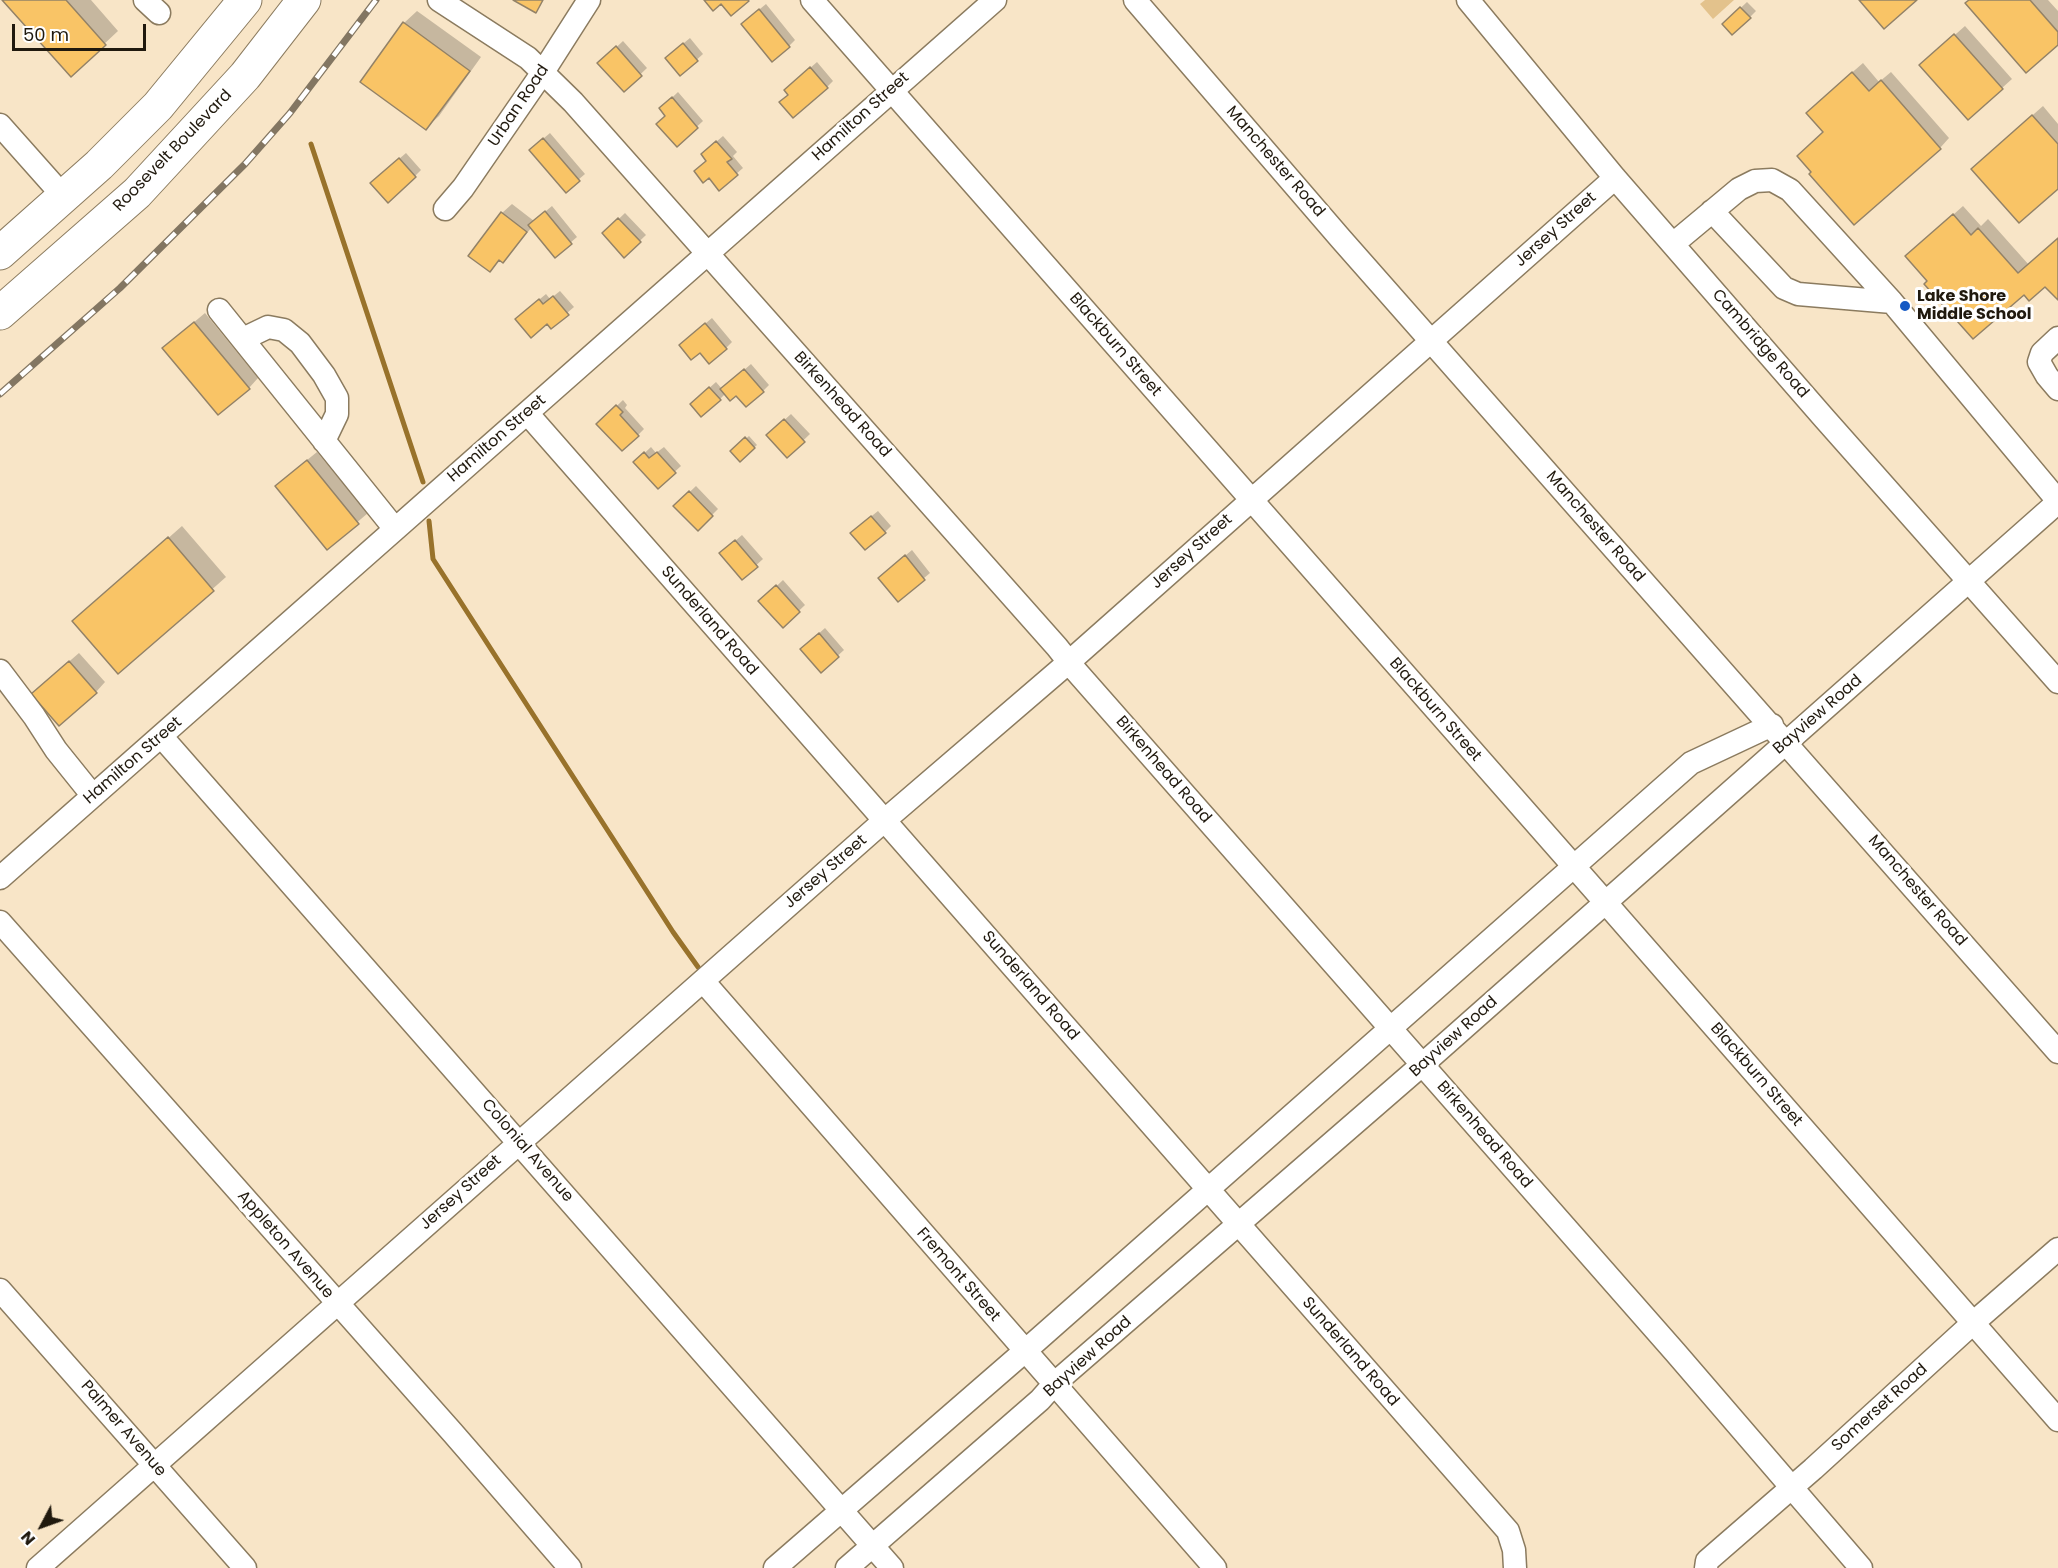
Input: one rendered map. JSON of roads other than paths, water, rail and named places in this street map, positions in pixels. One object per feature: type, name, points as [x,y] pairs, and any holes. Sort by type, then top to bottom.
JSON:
[{"type":"highway","points":[[0,253],[64,197],[158,106],[245,0]]},
{"type":"highway","name":"Roosevelt Boulevard","points":[[8,306],[136,193],[245,76],[304,0]]},
{"type":"highway","points":[[64,197],[93,201],[114,200],[136,193]]},
{"type":"highway","points":[[8,306],[62,230],[66,213],[64,197]]},
{"type":"street","name":"Birkenhead Road","points":[[439,0],[528,58],[573,102],[1423,1064],[1861,1568]]},
{"type":"street","name":"Urban Road","points":[[445,209],[463,189],[589,0]]},
{"type":"street","name":"Blackburn Street","points":[[812,0],[2058,1420]]},
{"type":"street","name":"Hamilton Street","points":[[0,878],[994,0]]},
{"type":"street","name":"Manchester Road","points":[[1135,0],[2058,1052]]},
{"type":"street","name":"Cambridge Road","points":[[1468,0],[1615,178],[2058,682]]},
{"type":"street","points":[[0,125],[64,197]]},
{"type":"street","name":"Jersey Street","points":[[45,1566],[154,1464],[885,820],[1069,662],[1615,178]]},
{"type":"street","points":[[1673,244],[1739,189],[1755,180],[1772,180],[1790,190],[1892,302],[2058,501]]},
{"type":"street","points":[[1712,211],[1784,288],[1798,294],[1892,302]]},
{"type":"street","points":[[219,310],[395,529]]},
{"type":"street","points":[[243,339],[268,327],[284,330],[300,343],[324,375],[337,398],[337,414],[324,441]]},
{"type":"street","points":[[2058,338],[2042,352],[2040,362],[2047,376],[2058,389]]},
{"type":"street","name":"Sunderland Road","points":[[527,412],[1508,1531],[1514,1550],[1515,1568]]},
{"type":"street","name":"Bayview Road","points":[[847,1568],[1040,1400],[1055,1383],[1606,903],[2058,501]]},
{"type":"street","points":[[0,672],[34,716],[56,750],[93,796]]},
{"type":"street","name":"Bayview Road","points":[[775,1568],[1025,1351],[1691,763],[1772,725]]},
{"type":"street","name":"Colonial Avenue","points":[[161,736],[892,1568]]},
{"type":"street","name":"Appleton Avenue","points":[[0,922],[570,1568]]},
{"type":"street","name":"Fremont Street","points":[[703,981],[1215,1568]]},
{"type":"street","name":"Somerset Road","points":[[1706,1568],[1707,1561],[2058,1249]]},
{"type":"street","name":"Palmer Avenue","points":[[0,1290],[245,1568]]},
{"type":"waterway","points":[[311,144],[423,482]]},
{"type":"waterway","points":[[429,521],[433,559],[673,932],[698,967]]},
{"type":"railway","points":[[0,394],[120,288],[245,164],[290,113],[376,0]]},
{"type":"place","name":"Lake Shore Middle School","points":[[1905,306]]}]
